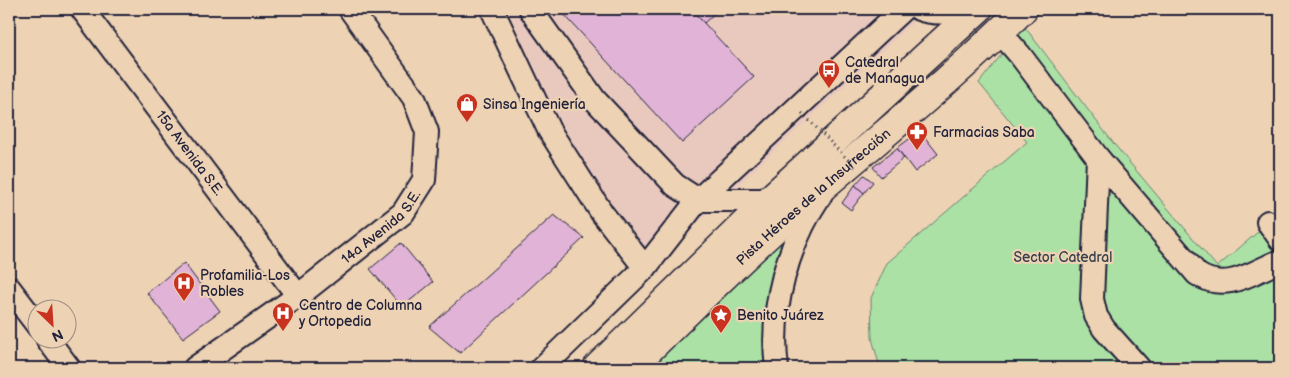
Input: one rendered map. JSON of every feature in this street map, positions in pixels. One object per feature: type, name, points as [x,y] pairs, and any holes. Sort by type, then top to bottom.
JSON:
[{"type":"main road","name":"Pista Héroes de la Insurrección","points":[[597,368],[769,200],[978,9]]},
{"type":"main road","name":"Pista Héroes de la Insurrección","points":[[630,368],[778,225],[1000,32],[1023,9]]},
{"type":"street","name":"15a Avenida S.E.","points":[[82,9],[298,296]]},
{"type":"street","name":"14a Avenida S.E.","points":[[195,368],[298,296],[403,213],[424,180],[427,132],[414,98],[350,9]]},
{"type":"street","points":[[492,9],[549,130],[602,213],[645,268]]},
{"type":"street","points":[[542,368],[645,268],[698,200],[903,9]]},
{"type":"street","points":[[920,9],[928,12],[943,12],[967,9]]},
{"type":"street","points":[[530,10],[595,100],[675,185],[698,200],[769,200]]},
{"type":"street","points":[[1000,32],[1020,55],[1098,158],[1197,274],[1216,283],[1227,282],[1275,263],[1280,264]]},
{"type":"street","points":[[1098,158],[1092,299],[1096,316],[1104,328],[1139,368]]},
{"type":"street","points":[[777,368],[775,330],[778,301],[784,277],[804,224],[812,208],[831,180]]},
{"type":"street","points":[[9,288],[28,313]]},
{"type":"street","points":[[56,350],[69,368]]},
{"type":"path","points":[[802,113],[855,167]]},
{"type":"shaded area","points":[[507,9],[927,9],[651,266],[563,133]]},
{"type":"green space","name":"Sector Catedral","points":[[1024,26],[1114,144],[1217,267],[1280,213],[1280,368],[880,368],[872,338],[871,298],[887,263],[1027,142],[979,83]]},
{"type":"green space","points":[[784,238],[767,302],[764,333],[765,368],[634,368]]},
{"type":"building","points":[[559,9],[691,9],[754,77],[682,143]]},
{"type":"building","points":[[691,9],[719,9],[704,23]]},
{"type":"building","name":"Farmacias Saba","points":[[920,131],[938,154],[915,172],[897,148]]},
{"type":"building","points":[[897,148],[904,158],[881,177],[873,167]]},
{"type":"building","points":[[864,175],[873,182],[864,193],[855,185]]},
{"type":"building","points":[[855,185],[864,193],[851,210],[842,203]]},
{"type":"building","points":[[554,215],[584,238],[460,353],[429,327]]},
{"type":"building","points":[[401,243],[433,282],[402,307],[370,269]]},
{"type":"building","name":"Profamilia-Los Robles","points":[[184,263],[220,311],[183,338],[147,293]]},
{"type":"place","name":"Catedral de Managua","points":[[829,89]]},
{"type":"place","name":"Sinsa Ingeniería","points":[[467,123]]},
{"type":"place","name":"Farmacias Saba","points":[[917,151]]},
{"type":"place","name":"Profamilia-Los Robles","points":[[184,302]]},
{"type":"place","name":"Centro de Columna y Ortopedia","points":[[283,332]]},
{"type":"place","name":"Benito Juárez","points":[[721,334]]}]
